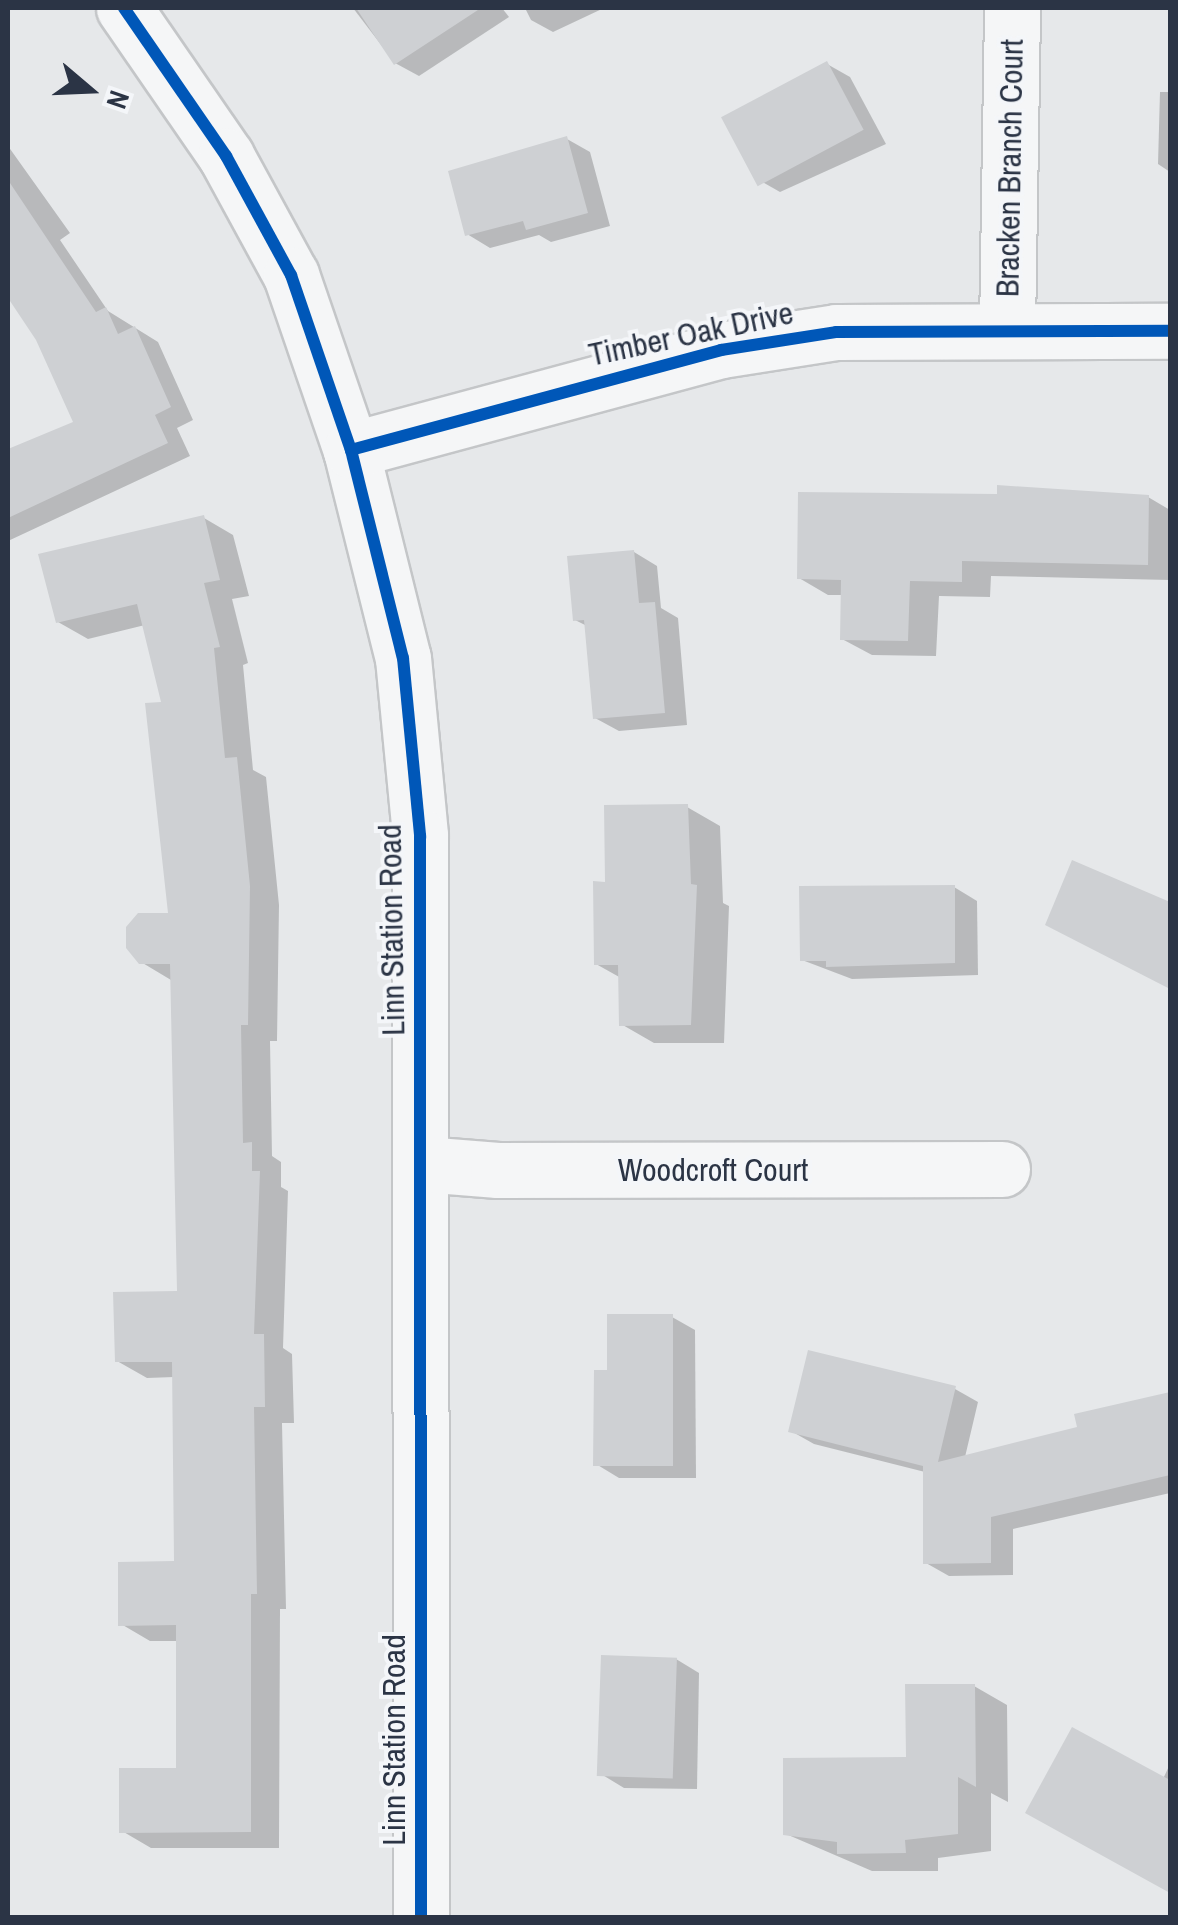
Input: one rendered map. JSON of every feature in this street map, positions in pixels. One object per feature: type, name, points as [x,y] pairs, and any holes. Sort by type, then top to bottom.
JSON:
[{"type":"street","name":"Linn Station Road","points":[[124,8],[226,156],[291,274],[352,450],[405,678],[420,836],[421,1918]]},
{"type":"street","name":"Bracken Branch Court","points":[[1007,329],[1012,8]]},
{"type":"street","name":"Timber Oak Drive","points":[[352,450],[721,350],[836,332],[1170,331]]},
{"type":"street","name":"Woodcroft Court","points":[[423,1164],[498,1170],[1002,1169]]},
{"type":"building","points":[[356,8],[481,8],[394,65]]},
{"type":"building","points":[[827,61],[864,130],[758,186],[721,117]]},
{"type":"building","points":[[567,136],[588,213],[526,230],[523,221],[465,236],[448,171]]},
{"type":"building","points":[[8,180],[96,312],[106,307],[118,334],[135,326],[171,407],[155,415],[168,443],[8,518],[8,449],[73,422],[36,340],[8,298]]},
{"type":"building","points":[[997,485],[1149,495],[1148,565],[962,561],[962,582],[910,581],[908,641],[840,640],[841,580],[797,579],[798,492],[997,494]]},
{"type":"building","points":[[204,515],[220,580],[204,583],[220,647],[214,648],[225,758],[237,757],[250,886],[248,1025],[241,1025],[243,1143],[252,1142],[252,1171],[260,1171],[254,1334],[264,1334],[265,1407],[254,1407],[257,1594],[251,1594],[251,1832],[119,1833],[119,1768],[176,1768],[176,1625],[118,1626],[118,1562],[174,1561],[172,1362],[115,1362],[113,1292],[177,1291],[170,964],[139,964],[126,948],[126,927],[138,913],[168,913],[145,703],[161,702],[137,604],[56,623],[38,554]]},
{"type":"building","points":[[634,550],[639,603],[655,602],[665,713],[593,719],[584,620],[573,621],[567,556]]},
{"type":"building","points":[[688,804],[691,884],[697,885],[691,1025],[619,1026],[618,965],[594,965],[593,881],[605,882],[604,805]]},
{"type":"building","points":[[1072,860],[1170,902],[1170,989],[1045,925]]},
{"type":"building","points":[[955,885],[955,963],[826,967],[826,961],[800,961],[799,886]]},
{"type":"building","points":[[607,1314],[673,1314],[673,1466],[593,1466],[594,1370],[607,1370]]},
{"type":"building","points":[[808,1350],[956,1386],[938,1462],[1077,1427],[1074,1414],[1170,1392],[1170,1475],[991,1517],[991,1563],[923,1564],[923,1466],[788,1432]]},
{"type":"building","points":[[601,1655],[677,1658],[673,1779],[597,1776]]},
{"type":"building","points":[[905,1684],[975,1684],[976,1787],[958,1777],[958,1834],[905,1840],[906,1853],[837,1854],[837,1842],[783,1835],[783,1758],[906,1757]]},
{"type":"building","points":[[1072,1727],[1170,1780],[1170,1893],[1025,1813]]},
{"type":"cycle path","points":[[124,8],[226,156],[291,275],[351,450],[403,658],[420,836],[421,1918]]},
{"type":"cycle path","points":[[351,450],[721,350],[836,332],[1170,331]]}]
